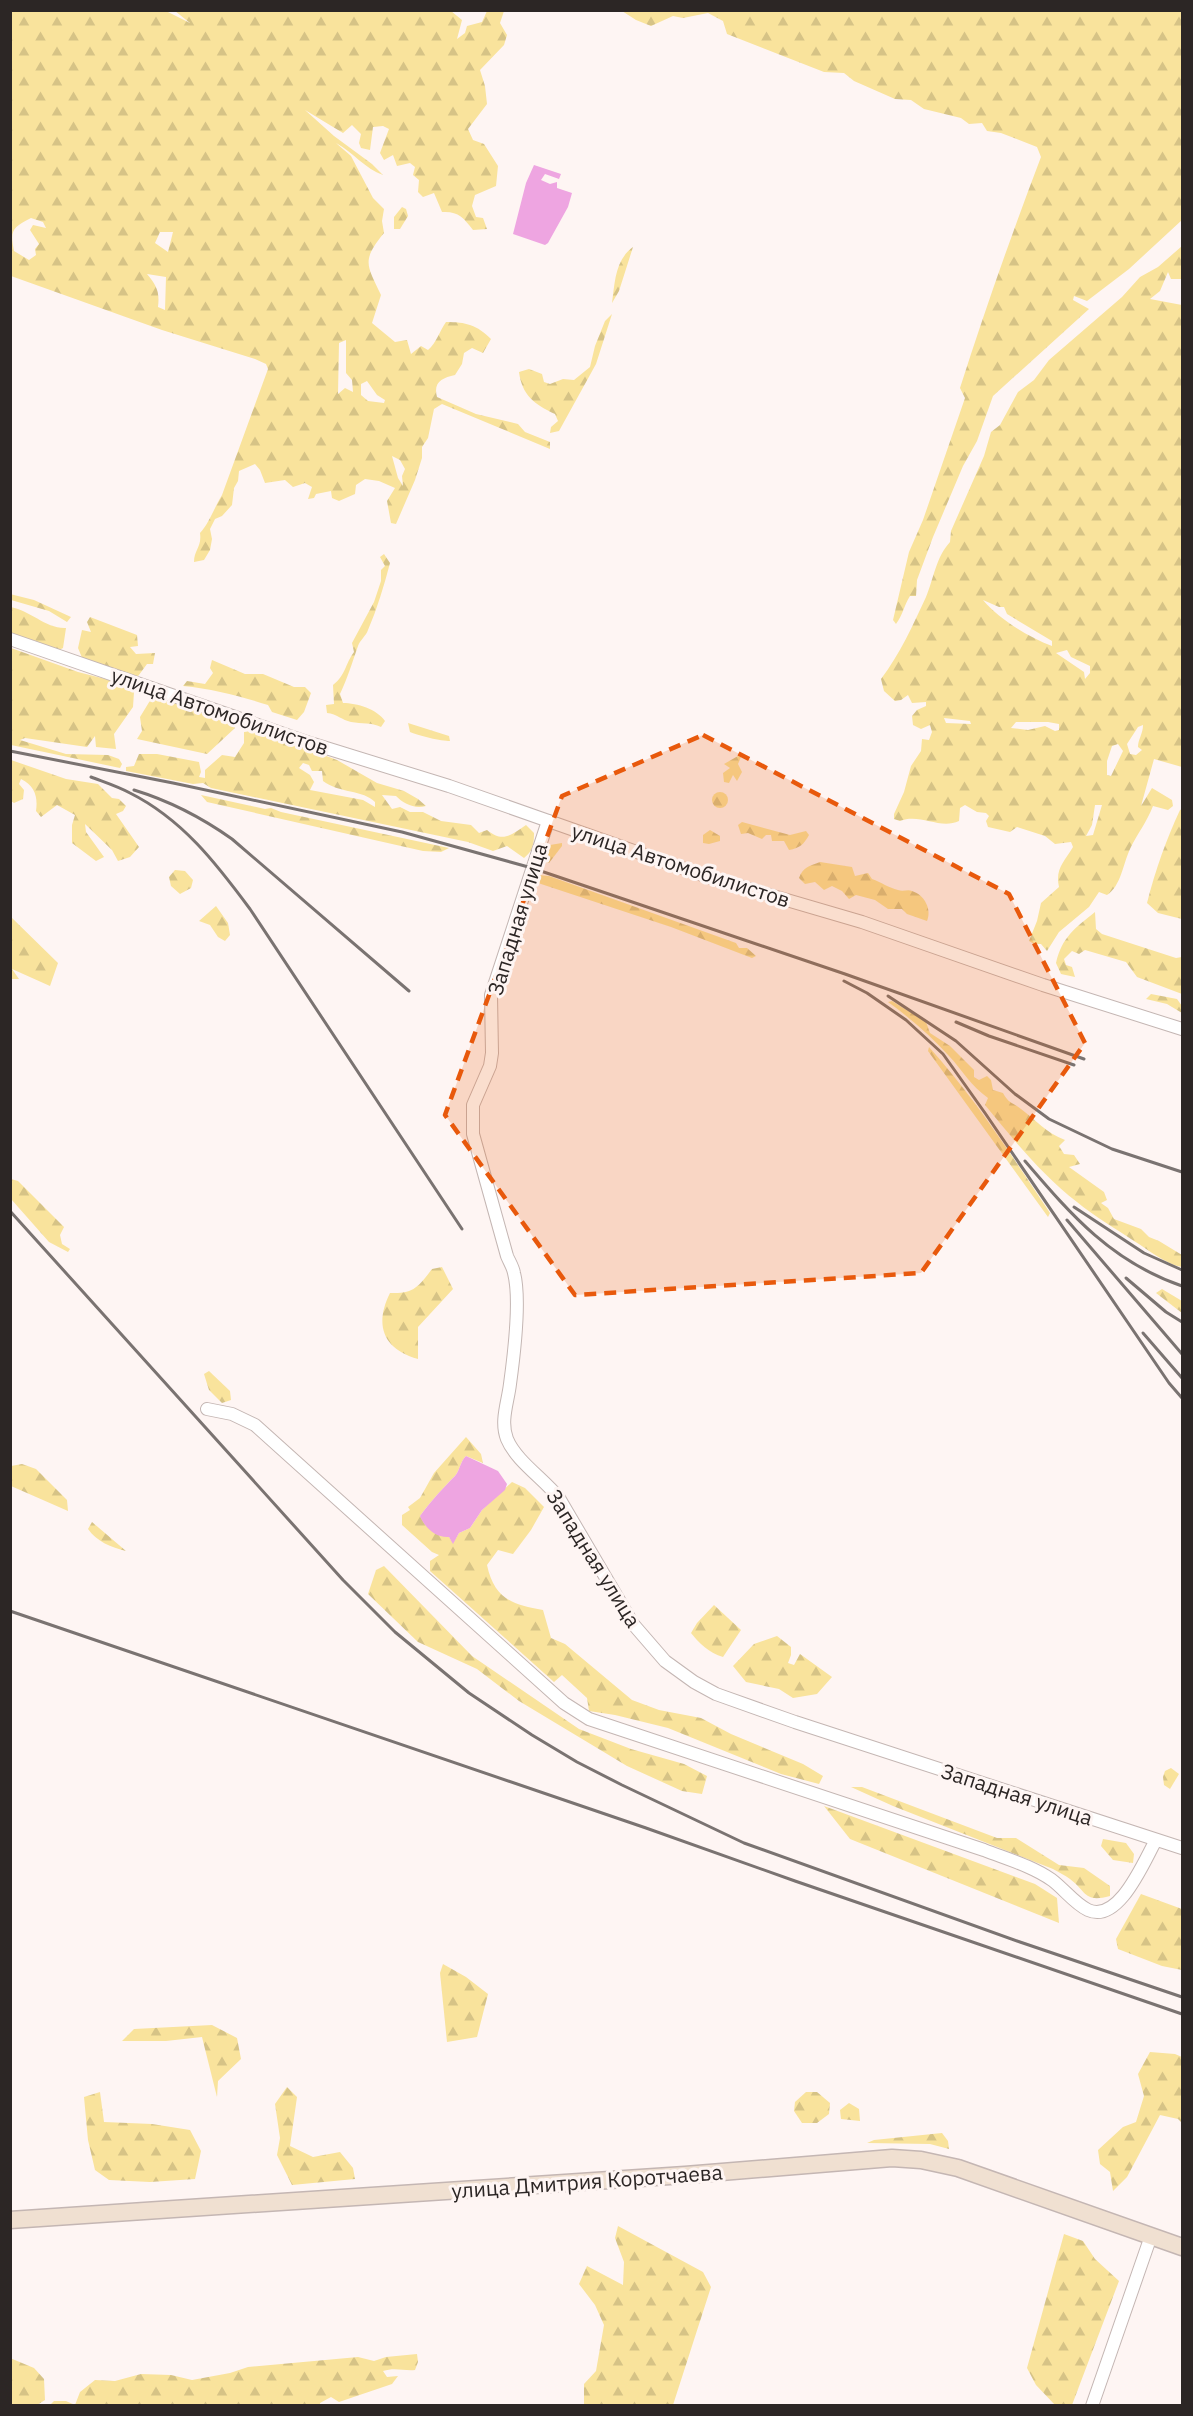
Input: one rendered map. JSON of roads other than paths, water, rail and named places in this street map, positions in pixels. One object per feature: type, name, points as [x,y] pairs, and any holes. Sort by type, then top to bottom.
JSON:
[{"type":"street","name":"улица Автомобилистов","points":[[10,639],[310,743],[448,786],[705,876],[862,922],[1043,985],[1182,1029]]},
{"type":"street","name":"Западная улица","points":[[548,821],[491,995],[492,1053],[490,1066],[473,1105],[471,1119],[473,1134],[515,1281],[514,1346],[505,1417],[507,1439],[516,1453],[547,1482],[559,1498],[633,1624],[665,1661],[694,1682],[716,1694],[795,1722],[1182,1848]]},
{"type":"street","points":[[207,1409],[232,1414],[255,1425],[564,1703],[589,1719],[984,1850],[1034,1870],[1064,1888],[1085,1909],[1095,1912],[1103,1913],[1118,1902],[1132,1883],[1156,1840]]},
{"type":"street","name":"улица Дмитрия Коротчаева","points":[[10,2220],[685,2175],[892,2158],[921,2160],[958,2168],[1182,2247]]},
{"type":"street","points":[[1092,2406],[1151,2236]]},
{"type":"railway","points":[[10,751],[402,832],[532,868],[845,974],[1084,1059]]},
{"type":"railway","points":[[91,777],[115,786],[149,804],[182,829],[211,859],[250,909],[462,1229]]},
{"type":"railway","points":[[134,790],[185,810],[232,839],[409,991]]},
{"type":"railway","points":[[844,981],[867,993],[906,1020],[943,1054],[1169,1383],[1182,1398]]},
{"type":"railway","points":[[888,996],[956,1041],[1015,1094],[1049,1119],[1112,1149],[1182,1172]]},
{"type":"railway","points":[[956,1022],[989,1036],[1074,1065]]},
{"type":"railway","points":[[1025,1161],[1095,1235],[1135,1264],[1182,1286]]},
{"type":"railway","points":[[1074,1207],[1144,1253],[1182,1270]]},
{"type":"railway","points":[[10,1211],[343,1580],[395,1632],[469,1693],[577,1762],[744,1843],[1020,1942],[1182,1997]]},
{"type":"railway","points":[[1067,1220],[1182,1354]]},
{"type":"railway","points":[[1126,1278],[1166,1312],[1182,1322]]},
{"type":"railway","points":[[1143,1333],[1182,1378]]},
{"type":"railway","points":[[10,1611],[1182,2014]]}]
